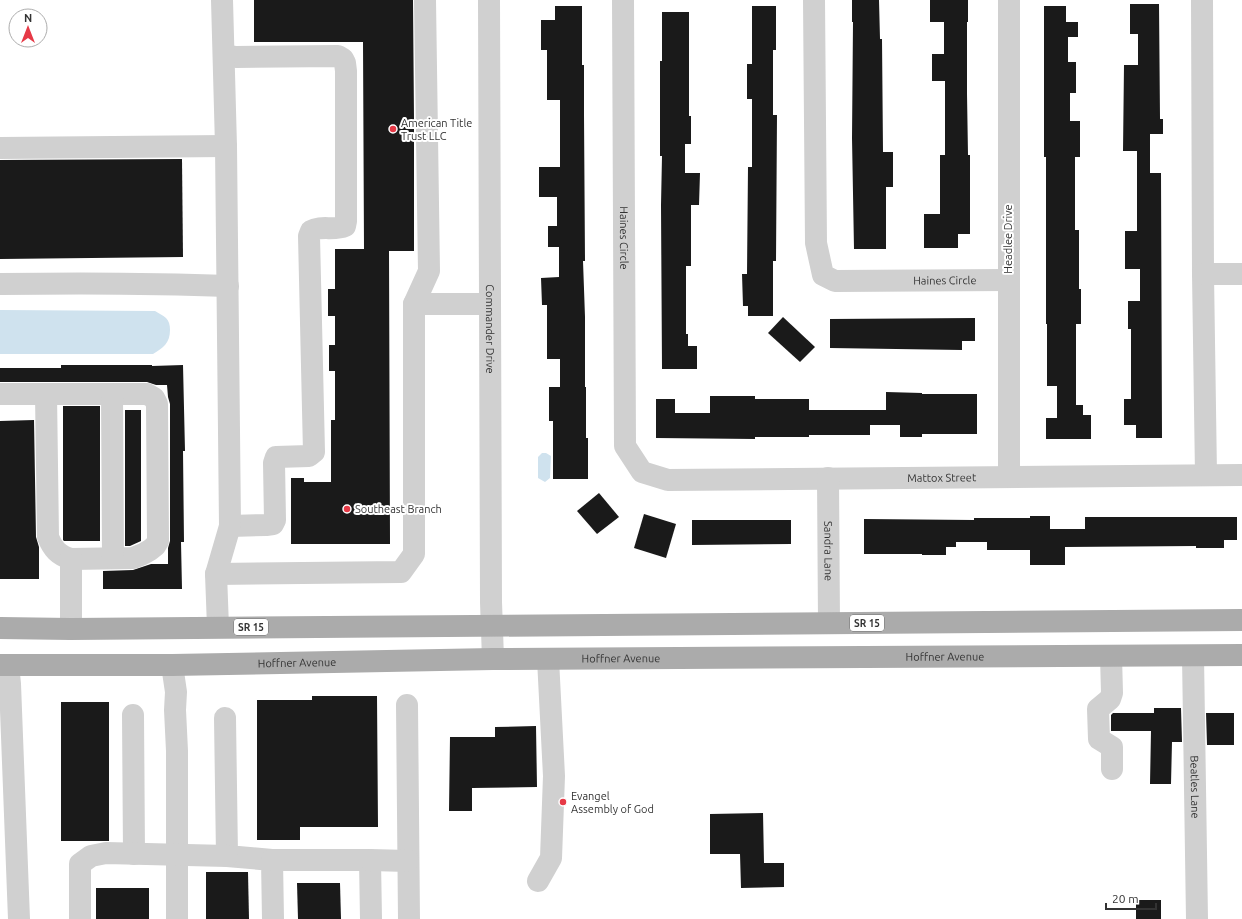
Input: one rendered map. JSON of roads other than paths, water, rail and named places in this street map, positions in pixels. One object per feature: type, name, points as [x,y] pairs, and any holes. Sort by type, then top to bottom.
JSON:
[{"type":"main road","name":"SR 15","points":[[0,628],[71,629],[1242,620]]},
{"type":"main road","points":[[1193,656],[1215,641],[1242,641]]},
{"type":"main road","name":"Hoffner Avenue","points":[[4,665],[493,659],[1242,655]]},
{"type":"street","points":[[218,627],[216,574],[230,526],[226,146],[222,0]]},
{"type":"street","points":[[216,574],[401,572],[414,554],[414,304],[429,271],[425,0]]},
{"type":"street","name":"Commander Drive","points":[[489,0],[493,659]]},
{"type":"street","name":"Haines Circle","points":[[623,0],[625,446],[642,472]]},
{"type":"street","name":"Haines Circle","points":[[814,0],[816,243],[822,275],[835,281],[1008,280]]},
{"type":"street","name":"Headlee Drive","points":[[1009,0],[1009,477]]},
{"type":"street","points":[[1202,0],[1203,274],[1206,475]]},
{"type":"street","points":[[224,55],[236,57],[338,56],[343,59],[346,71],[346,221],[344,226],[339,228],[316,228],[311,231],[310,236],[314,452],[309,456],[276,457],[274,463],[275,520],[273,524],[230,526]]},
{"type":"street","points":[[0,148],[226,146]]},
{"type":"street","points":[[1203,274],[1242,274]]},
{"type":"street","points":[[0,284],[178,284],[228,286]]},
{"type":"street","points":[[414,304],[490,304]]},
{"type":"street","points":[[0,394],[46,394],[112,394],[147,394],[154,398],[157,404],[158,540],[155,546],[143,554],[133,558],[71,559],[57,552],[48,537],[46,394]]},
{"type":"street","points":[[112,394],[113,558]]},
{"type":"street","name":"Mattox Street","points":[[642,472],[668,480],[1242,475]]},
{"type":"street","name":"Sandra Lane","points":[[828,478],[829,623]]},
{"type":"street","points":[[71,559],[71,629]]},
{"type":"street","points":[[1111,656],[1112,693],[1110,699],[1098,709],[1099,739],[1112,747],[1112,769]]},
{"type":"street","name":"Beatles Lane","points":[[1193,656],[1197,919]]},
{"type":"street","points":[[538,881],[551,858],[554,776],[548,659]]},
{"type":"street","points":[[172,664],[176,692],[177,919]]},
{"type":"street","points":[[4,665],[10,684],[6,731],[8,862],[19,919]]},
{"type":"street","points":[[407,705],[409,919]]},
{"type":"street","points":[[133,715],[134,854]]},
{"type":"street","points":[[225,718],[227,856]]},
{"type":"street","points":[[80,919],[80,864],[91,856],[106,853],[227,856],[272,860],[408,861]]},
{"type":"street","points":[[272,860],[273,919]]},
{"type":"street","points":[[370,860],[371,919]]},
{"type":"water","points":[[0,310],[155,311],[168,320],[170,335],[165,345],[153,354],[0,354]]},
{"type":"water","points":[[542,453],[546,453],[551,456],[550,478],[545,482],[538,478],[538,457]]},
{"type":"place","name":"American Title Trust LLC","points":[[393,129]]},
{"type":"place","name":"Southeast Branch","points":[[347,509]]},
{"type":"place","name":"Evangel Assembly of God","points":[[563,802]]}]
